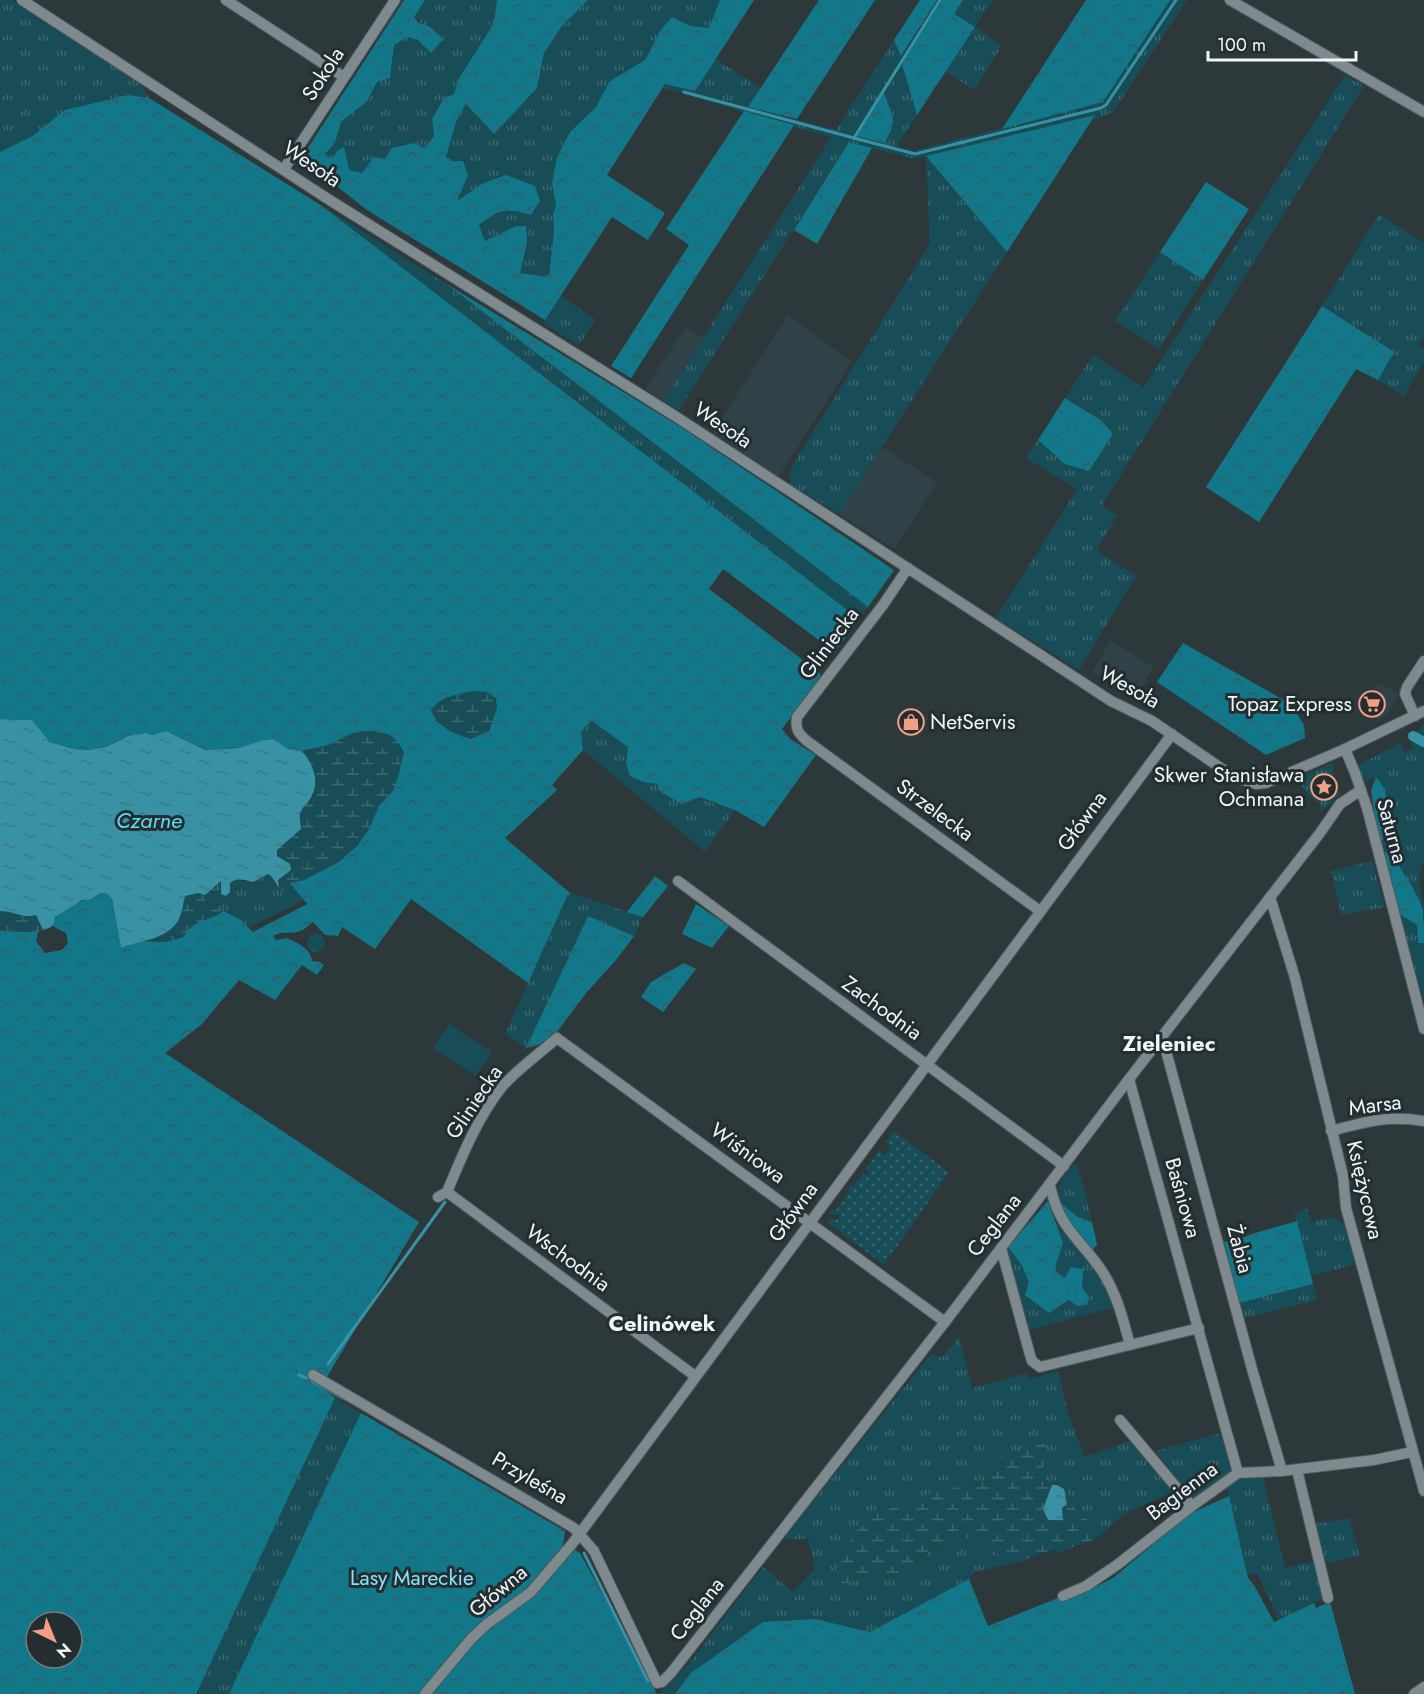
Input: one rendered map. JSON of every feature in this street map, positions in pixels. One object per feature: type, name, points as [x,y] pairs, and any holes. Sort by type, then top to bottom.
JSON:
[{"type":"street","name":"Wesoła","points":[[22,0],[675,416],[1111,701],[1152,721],[1234,777],[1256,784],[1273,780],[1420,714]]},
{"type":"street","points":[[226,0],[345,77]]},
{"type":"street","name":"Sokola","points":[[284,169],[395,0]]},
{"type":"street","points":[[1230,0],[1424,112]]},
{"type":"street","name":"Gliniecka","points":[[807,741],[795,727],[797,717],[883,605],[908,568]]},
{"type":"street","points":[[1420,714],[1406,694],[1407,687],[1424,662]]},
{"type":"street","name":"Główna","points":[[425,1694],[471,1639],[487,1624],[537,1587],[1172,734]]},
{"type":"street","name":"Strzelecka","points":[[807,741],[1040,911]]},
{"type":"street","name":"Saturna","points":[[1345,749],[1361,790],[1424,1029]]},
{"type":"street","name":"Ceglana","points":[[657,1683],[662,1682],[671,1673],[945,1322],[1340,804],[1361,790]]},
{"type":"street","name":"Zachodnia","points":[[678,881],[1064,1166]]},
{"type":"street","name":"Księżycowa","points":[[1270,897],[1295,978],[1343,1176],[1346,1208],[1424,1491]]},
{"type":"street","name":"Żabia","points":[[1162,1036],[1282,1471]]},
{"type":"street","name":"Gliniecka","points":[[443,1194],[473,1133],[502,1088],[556,1038]]},
{"type":"street","name":"Wiśniowa","points":[[556,1038],[945,1322]]},
{"type":"street","name":"Baśniowa","points":[[1129,1079],[1238,1473]]},
{"type":"street","name":"Marsa","points":[[1331,1131],[1375,1120],[1399,1117],[1424,1121]]},
{"type":"street","points":[[1050,1185],[1054,1205],[1062,1222],[1102,1271],[1115,1294],[1130,1345]]},
{"type":"street","name":"Wschodnia","points":[[443,1194],[695,1376]]},
{"type":"street","points":[[1001,1248],[1030,1356],[1034,1363],[1044,1367],[1199,1328]]},
{"type":"street","name":"Przyleśna","points":[[313,1375],[565,1522],[579,1533],[594,1551],[657,1683]]},
{"type":"street","points":[[1120,1420],[1192,1506]]},
{"type":"street","name":"Bagienna","points":[[1064,1596],[1086,1586],[1117,1565],[1238,1473],[1297,1470],[1374,1461],[1412,1452]]},
{"type":"street","points":[[1297,1470],[1328,1598]]},
{"type":"street","points":[[1414,1694],[1424,1687]]},
{"type":"shaded area","points":[[788,315],[852,362],[778,477],[713,432]]},
{"type":"shaded area","points":[[686,327],[704,338],[663,401],[645,389]]},
{"type":"shaded area","points":[[882,447],[937,482],[895,549],[839,514]]},
{"type":"shaded area","points":[[1111,641],[1154,667],[1135,695],[1131,695],[1092,671]]},
{"type":"shaded area","points":[[1378,682],[1399,694],[1388,714],[1378,720],[1361,709]]},
{"type":"green space","points":[[0,0],[11,0],[138,80],[149,98],[128,95],[65,110],[31,137],[0,152]]},
{"type":"green space","points":[[404,0],[425,0],[414,17],[443,39],[431,53],[418,40],[408,37],[394,45],[390,78],[377,82],[367,101],[341,122],[335,143],[325,154],[332,159],[338,150],[344,147],[349,170],[362,173],[374,157],[385,159],[392,148],[414,143],[424,148],[434,136],[432,119],[444,98],[454,94],[458,80],[494,23],[497,0],[588,0],[562,26],[544,53],[537,88],[494,134],[466,104],[456,122],[446,157],[453,161],[463,161],[468,175],[457,201],[482,184],[506,175],[535,186],[540,201],[531,215],[504,211],[479,225],[485,241],[516,226],[526,226],[527,243],[520,273],[549,277],[554,230],[553,215],[556,206],[552,183],[557,157],[570,132],[596,107],[609,82],[646,59],[660,31],[672,17],[690,26],[709,28],[720,0],[754,0],[695,91],[665,84],[607,175],[665,213],[648,240],[612,217],[545,320],[367,210],[300,160]]},
{"type":"green space","points":[[425,0],[497,0],[494,23],[458,80],[454,94],[444,98],[432,119],[434,136],[424,148],[385,159],[374,157],[362,174],[349,170],[338,150],[332,159],[324,155],[335,143],[341,122],[367,101],[377,82],[390,78],[394,45],[408,37],[418,40],[443,39],[413,17]]},
{"type":"green space","points":[[588,0],[720,0],[710,28],[690,26],[660,31],[646,59],[609,82],[596,107],[570,132],[557,157],[552,183],[556,206],[553,215],[554,229],[549,277],[520,273],[527,243],[516,226],[485,241],[479,225],[491,216],[512,209],[482,184],[456,202],[453,161],[446,158],[454,130],[466,104],[537,88],[544,53],[562,26]]},
{"type":"green space","points":[[819,0],[875,0],[797,119],[748,107]]},
{"type":"green space","points":[[920,0],[937,0],[901,56],[894,40]]},
{"type":"green space","points":[[937,0],[942,0],[902,64],[917,115],[897,146],[913,151],[1103,102],[1170,0],[1187,0],[1113,112],[1092,121],[1095,115],[926,156],[1007,252],[839,514],[790,484],[790,472],[930,243],[926,157],[911,158],[849,142],[679,410],[663,401],[831,137],[663,88],[666,84],[695,91],[715,58],[760,88],[749,107],[836,130],[894,40],[902,56]]},
{"type":"green space","points":[[942,0],[963,0],[954,14],[975,27],[917,115],[902,64]]},
{"type":"green space","points":[[963,0],[993,0],[975,27],[1002,46],[974,90],[946,72],[975,28],[953,14]]},
{"type":"green space","points":[[1086,0],[1170,0],[1103,102],[1002,129]]},
{"type":"green space","points":[[1345,75],[1364,86],[1102,505],[1117,516],[1096,550],[1136,576],[1079,670],[996,618],[1077,489],[1026,458],[1038,440],[1051,452],[1113,435],[1102,421],[1065,398],[1093,355],[1143,388]]},
{"type":"green space","points":[[884,93],[893,124],[884,143],[857,136]]},
{"type":"green space","points":[[128,95],[149,98],[322,206],[859,619],[835,652],[723,569],[709,589],[820,673],[820,679],[782,729],[790,739],[816,755],[764,827],[735,810],[699,797],[682,804],[661,792],[657,784],[630,776],[626,763],[628,747],[592,721],[581,731],[583,750],[552,785],[557,790],[505,838],[569,892],[528,983],[411,899],[375,949],[342,927],[338,936],[325,935],[313,922],[302,930],[273,936],[276,940],[287,938],[299,944],[307,950],[312,961],[324,965],[317,975],[302,965],[275,1000],[239,980],[202,1024],[165,1053],[419,1222],[321,1387],[335,1398],[196,1694],[0,1694],[0,931],[38,932],[36,941],[45,953],[62,950],[68,943],[66,933],[52,926],[55,918],[71,906],[101,893],[108,894],[112,899],[121,947],[142,941],[166,942],[183,937],[197,923],[223,911],[239,919],[253,932],[307,904],[289,882],[304,880],[357,846],[369,829],[379,805],[392,792],[380,731],[355,732],[329,745],[302,751],[288,749],[273,739],[239,748],[205,750],[166,731],[119,740],[106,747],[89,750],[74,749],[50,742],[32,720],[0,719],[0,152],[31,137],[65,110]],"holes":[[[495,697],[453,733],[435,720]]]},
{"type":"green space","points":[[744,111],[794,125],[631,378],[611,366],[689,245],[666,229]]},
{"type":"green space","points":[[1095,115],[1007,252],[926,156]]},
{"type":"green space","points":[[849,142],[872,148],[817,244],[794,230]]},
{"type":"green space","points":[[1206,182],[1249,209],[1203,280],[1160,252]]},
{"type":"green space","points":[[322,206],[445,283],[868,607],[859,619]]},
{"type":"green space","points":[[1379,214],[1424,243],[1424,339],[1419,345],[1424,348],[1424,362],[1404,396],[1378,380],[1394,352],[1322,306]]},
{"type":"green space","points":[[1160,252],[1203,280],[1159,349],[1115,321]]},
{"type":"green space","points":[[445,283],[684,429],[894,570],[868,607]]},
{"type":"green space","points":[[561,296],[596,320],[579,345],[543,323]]},
{"type":"green space","points":[[1322,306],[1394,352],[1378,380],[1356,369],[1259,522],[1206,487]]},
{"type":"green space","points":[[1065,398],[1102,421],[1113,434],[1089,471],[1065,464],[1038,440]]},
{"type":"green space","points":[[1183,643],[1291,704],[1304,725],[1305,738],[1266,755],[1157,682]]},
{"type":"green space","points":[[475,691],[487,692],[496,698],[497,708],[489,731],[470,739],[442,725],[431,710],[445,699]]},
{"type":"green space","points":[[0,719],[32,720],[50,742],[74,749],[89,750],[106,747],[128,736],[146,733],[152,735],[166,731],[205,750],[239,748],[273,739],[288,749],[302,751],[329,745],[355,732],[380,731],[390,735],[398,742],[404,752],[392,792],[379,805],[369,829],[357,846],[339,862],[304,880],[289,883],[285,886],[285,891],[279,888],[276,876],[84,763]]},
{"type":"green space","points":[[593,721],[628,747],[626,763],[644,782],[657,784],[735,810],[705,852],[583,750],[581,731]]},
{"type":"green space","points":[[1424,723],[1424,862],[1421,867],[1420,880],[1424,912],[1391,852],[1383,853],[1380,848],[1376,777],[1365,782],[1358,768],[1362,763],[1401,743],[1404,752],[1413,749],[1411,740]]},
{"type":"green space","points":[[1331,763],[1334,765],[1330,789],[1341,793],[1322,811],[1319,809],[1321,804],[1308,795],[1298,779]]},
{"type":"green space","points":[[1376,777],[1385,789],[1388,820],[1380,848],[1371,791]]},
{"type":"green space","points":[[1391,851],[1417,895],[1423,910],[1424,943],[1418,943],[1417,925],[1399,914],[1383,853]]},
{"type":"green space","points":[[1372,861],[1385,907],[1341,915],[1331,871]]},
{"type":"green space","points":[[269,874],[276,885],[285,890],[289,882],[304,900],[248,928],[212,906],[203,897],[220,892],[221,894],[230,892],[230,883],[233,881],[251,882]]},
{"type":"green space","points":[[655,876],[668,886],[643,917],[627,912]]},
{"type":"green space","points":[[221,881],[220,892],[204,898],[208,905],[223,911],[197,923],[183,937],[166,942],[142,941],[121,948],[112,899],[108,894],[101,893],[75,903],[55,917],[54,924],[55,910],[78,889]]},
{"type":"green space","points":[[569,892],[643,917],[634,936],[588,916],[526,1048],[505,1034]]},
{"type":"green space","points":[[696,904],[729,926],[712,948],[682,934]]},
{"type":"green space","points":[[0,911],[27,916],[36,915],[43,930],[38,932],[0,931]]},
{"type":"green space","points":[[1399,914],[1417,925],[1418,942],[1424,943],[1424,998],[1422,997]]},
{"type":"green space","points":[[588,916],[634,936],[556,1033],[538,1045],[526,1048]]},
{"type":"green space","points":[[312,934],[320,934],[325,939],[323,950],[312,952],[307,947],[307,939]]},
{"type":"green space","points":[[684,963],[696,969],[663,1012],[641,997],[651,982]]},
{"type":"green space","points":[[449,1024],[492,1052],[476,1076],[433,1048]]},
{"type":"green space","points":[[894,1131],[949,1172],[884,1265],[827,1222],[830,1219],[839,1219],[839,1215],[829,1214],[833,1209],[836,1210],[849,1192],[851,1185],[853,1186],[863,1173],[867,1175],[869,1172],[866,1169],[879,1151],[884,1155],[891,1146],[886,1142]]},
{"type":"green space","points":[[1076,1163],[1092,1222],[1078,1217],[1059,1202],[1062,1180]]},
{"type":"green space","points":[[1048,1201],[1063,1243],[1054,1270],[1065,1278],[1071,1267],[1083,1269],[1082,1287],[1089,1298],[1087,1305],[1077,1306],[1069,1300],[1049,1313],[1025,1295],[1029,1282],[1021,1264],[1008,1247]]},
{"type":"green space","points":[[1059,1202],[1078,1217],[1092,1222],[1097,1244],[1091,1253],[1059,1208]]},
{"type":"green space","points":[[1308,1209],[1311,1222],[1332,1217],[1346,1226],[1357,1264],[1311,1276],[1294,1213]]},
{"type":"green space","points":[[1054,1220],[1108,1285],[1115,1307],[1029,1330],[1008,1261],[1008,1247],[1021,1264],[1029,1282],[1059,1308],[1069,1300],[1065,1278],[1054,1270],[1063,1243]]},
{"type":"green space","points":[[1297,1221],[1313,1284],[1239,1303],[1224,1242]]},
{"type":"green space","points":[[1313,1284],[1318,1300],[1244,1318],[1239,1303]]},
{"type":"green space","points":[[959,1336],[972,1388],[1027,1373],[1029,1379],[1058,1371],[1069,1416],[1085,1457],[1132,1440],[1173,1492],[1124,1514],[1096,1539],[1086,1517],[1071,1507],[1049,1485],[1042,1469],[1048,1455],[992,1460],[995,1475],[988,1481],[938,1491],[839,1585],[882,1573],[901,1579],[917,1561],[932,1550],[971,1537],[1006,1559],[1016,1556],[1018,1562],[974,1572],[969,1579],[870,1632],[815,1619],[763,1622],[691,1673],[675,1694],[659,1694],[686,1667],[763,1567],[793,1592],[815,1568],[808,1539],[783,1539],[931,1354],[942,1358]]},
{"type":"green space","points":[[335,1398],[361,1413],[229,1694],[196,1694]]},
{"type":"green space","name":"Lasy Mareckie","points":[[361,1413],[565,1531],[563,1545],[573,1552],[575,1550],[580,1553],[657,1694],[229,1694]]},
{"type":"green space","points":[[1220,1433],[1231,1470],[1214,1488],[1192,1498],[1155,1451]]},
{"type":"green space","points":[[1045,1443],[1048,1455],[1042,1469],[1049,1484],[1063,1483],[1068,1503],[1086,1517],[1096,1539],[1057,1553],[1054,1549],[1018,1562],[1016,1556],[1006,1559],[971,1537],[932,1549],[916,1560],[917,1574],[901,1579],[882,1573],[839,1585],[838,1558],[857,1530],[878,1513],[938,1491],[988,1481],[995,1474],[991,1460]]},
{"type":"green space","points":[[1263,1477],[1285,1568],[1315,1561],[1324,1598],[1279,1620],[1258,1575],[1247,1573],[1227,1488],[1238,1480]]},
{"type":"green space","points":[[1229,1496],[1248,1578],[1274,1622],[1314,1603],[1316,1608],[1330,1602],[1355,1694],[675,1694],[691,1673],[763,1622],[815,1619],[870,1632],[969,1579],[988,1626],[1063,1596],[1066,1601],[1113,1578],[1189,1514]]},
{"type":"green space","points":[[1349,1518],[1360,1555],[1325,1564],[1314,1524]]},
{"type":"water","name":"Czarne","points":[[0,719],[32,720],[50,742],[74,749],[89,750],[106,747],[128,736],[146,733],[152,735],[166,731],[205,750],[239,748],[273,739],[288,749],[302,751],[312,766],[315,783],[311,797],[300,813],[301,829],[277,850],[277,856],[290,864],[291,870],[278,880],[279,888],[268,874],[253,882],[233,881],[230,883],[230,892],[226,896],[221,894],[221,881],[205,895],[198,893],[185,896],[179,919],[168,931],[121,948],[112,899],[108,894],[101,893],[91,899],[82,900],[55,917],[52,926],[43,930],[36,915],[27,916],[0,911]]},
{"type":"water","points":[[1052,1485],[1064,1489],[1067,1504],[1062,1508],[1063,1520],[1048,1520],[1043,1509]]},
{"type":"waterway","points":[[940,0],[854,138],[915,154],[1101,108],[1106,105],[1176,0]]},
{"type":"waterway","points":[[684,92],[854,138]]},
{"type":"waterway","points":[[1413,736],[1424,742]]},
{"type":"waterway","points":[[328,1364],[445,1202]]},
{"type":"waterway","points":[[299,1375],[306,1378]]},
{"type":"waterway","points":[[312,1381],[342,1398]]},
{"type":"waterway","points":[[584,1553],[648,1681]]},
{"type":"place","name":"Topaz Express","points":[[1372,704]]},
{"type":"place","name":"NetServis","points":[[911,722]]},
{"type":"place","name":"Skwer Stanisława Ochmana","points":[[1324,787]]},
{"type":"district","name":"Zieleniec","points":[[1169,1043]]},
{"type":"district","name":"Celinówek","points":[[662,1323]]}]
